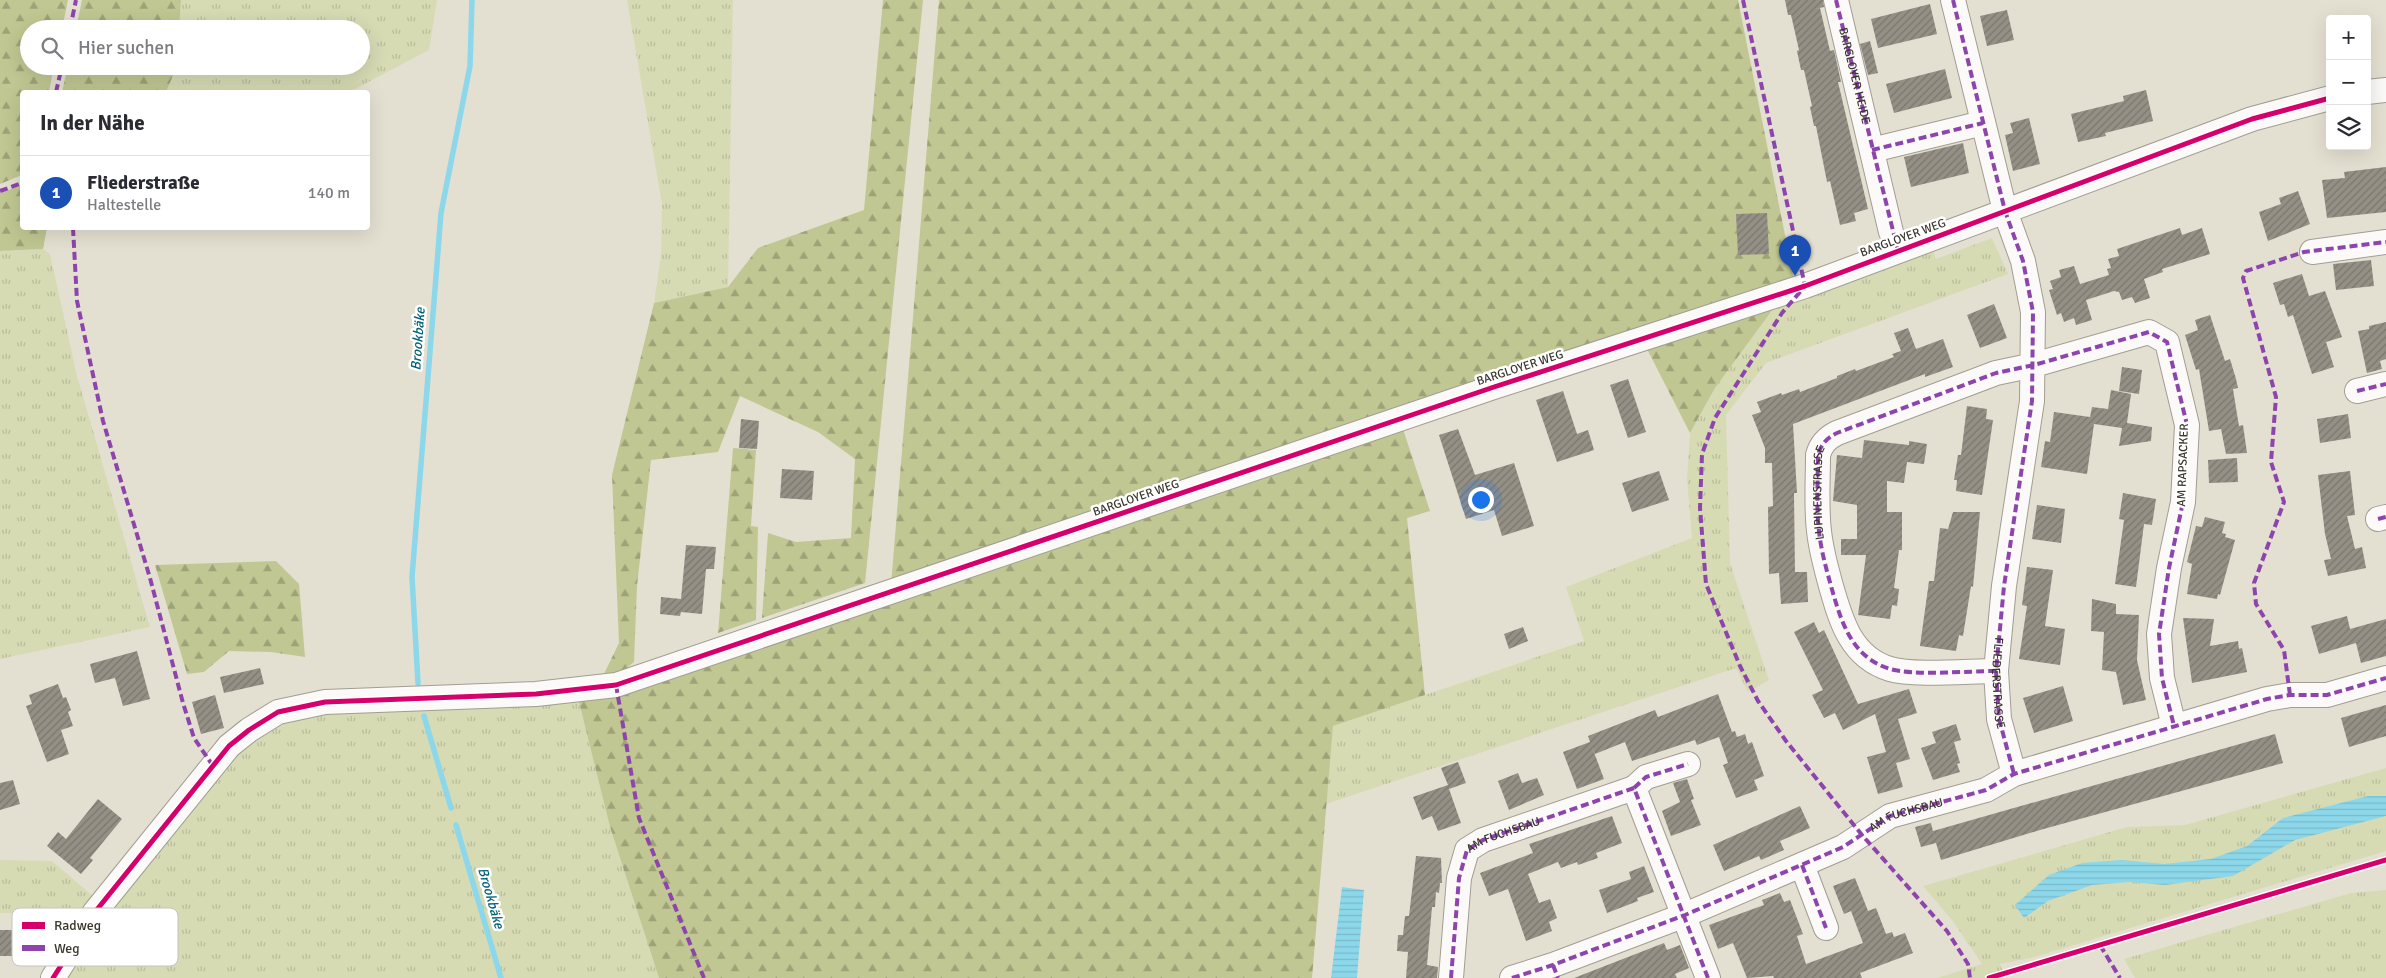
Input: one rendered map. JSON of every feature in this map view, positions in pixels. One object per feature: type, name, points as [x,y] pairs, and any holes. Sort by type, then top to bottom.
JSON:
[{"type":"street","name":"BARGLOYER HEIDE","points":[[1836,0],[1891,232]]},
{"type":"street","points":[[1953,0],[2004,211]]},
{"type":"street","points":[[2371,92],[2386,90]]},
{"type":"street","name":"BARGLOYER WEG","points":[[98,908],[224,752],[249,730],[278,712],[325,702],[536,694],[616,685],[715,653],[1494,387],[1805,286],[2252,118],[2326,99]]},
{"type":"street","points":[[1872,150],[1983,123]]},
{"type":"street","name":"FLIEDERSTRASSE","points":[[2004,211],[2023,261],[2033,312],[2034,365],[2032,401],[2004,586],[1996,671],[1999,719],[2014,774]]},
{"type":"street","points":[[2312,252],[2386,242]]},
{"type":"street","name":"AM RAPSACKER","points":[[2034,365],[2149,332],[2167,342],[2187,426],[2184,502],[2169,568],[2159,634],[2162,678],[2174,726]]},
{"type":"street","name":"LUPINENSTRASSE","points":[[1996,671],[1901,671],[1879,665],[1860,651],[1852,642],[1841,621],[1825,564],[1819,530],[1818,455],[1824,442],[1837,433],[1996,373],[2034,365]]},
{"type":"street","points":[[2357,391],[2386,384]]},
{"type":"street","points":[[2014,774],[2267,699],[2290,695],[2327,695],[2386,678]]},
{"type":"street","name":"AM FUCHSBAU","points":[[1451,978],[1459,878],[1467,850],[1483,840],[1634,788],[1646,777],[1688,764]]},
{"type":"street","name":"AM FUCHSBAU","points":[[1512,978],[1555,972],[1843,847],[1890,816],[1986,790],[2014,774]]},
{"type":"street","points":[[1634,788],[1708,978]]},
{"type":"street","points":[[1802,864],[1826,928]]},
{"type":"street","name":"BARGLOYER WEG","points":[[53,978],[61,966]]},
{"type":"green space","points":[[0,0],[68,0],[64,20],[20,20],[20,75],[52,75],[49,90],[20,90],[20,176],[0,184]]},
{"type":"green space","points":[[82,0],[181,0],[180,20],[78,20]]},
{"type":"green space","points":[[181,0],[437,0],[429,50],[351,90],[167,90],[173,75],[370,75],[370,20],[180,20]]},
{"type":"green space","points":[[627,0],[733,0],[728,287],[654,303],[661,255],[662,204]]},
{"type":"green space","points":[[883,0],[923,0],[865,583],[762,618],[768,533],[796,542],[851,538],[855,459],[818,432],[740,396],[718,452],[651,460],[637,586],[634,662],[614,678],[603,676],[619,643],[612,475],[654,303],[728,287],[758,248],[864,210]]},
{"type":"green space","points":[[939,0],[1738,0],[1794,280],[891,585]]},
{"type":"green space","points":[[66,75],[173,75],[167,90],[62,90]]},
{"type":"green space","points":[[20,186],[20,230],[47,230],[43,249],[0,251],[0,193]]},
{"type":"green space","points":[[1992,238],[2008,274],[1766,363],[1726,415],[1730,563],[1769,680],[1748,692],[1736,668],[1326,804],[1333,726],[1584,641],[1566,587],[1692,538],[1687,479],[1690,433],[1715,388],[1773,309],[1933,250],[1936,259]]},
{"type":"green space","points":[[43,249],[50,254],[77,376],[150,627],[0,659],[0,251]]},
{"type":"green space","points":[[1773,309],[1715,388],[1690,433],[1647,349]]},
{"type":"green space","points":[[1403,429],[1430,511],[1407,518],[1425,695],[1333,726],[1312,978],[659,978],[610,827],[578,698]]},
{"type":"green space","points":[[733,448],[756,450],[751,526],[758,527],[756,620],[718,633]]},
{"type":"green space","points":[[276,561],[299,584],[305,657],[271,652],[229,651],[204,672],[187,674],[155,565]]},
{"type":"green space","points":[[578,698],[610,827],[659,978],[63,978],[71,966],[178,966],[178,908],[111,908],[210,781],[255,735],[295,718],[332,711]]},
{"type":"green space","points":[[2386,768],[2386,851],[2031,958],[2000,964],[2005,978],[1937,978],[1982,964],[1952,920],[1923,886],[2127,827],[2185,825]]},
{"type":"green space","points":[[0,860],[52,861],[94,897],[86,908],[12,908],[12,913],[0,913]]},
{"type":"green space","points":[[2386,890],[2386,978],[2135,978],[2124,959],[2351,893]]},
{"type":"water","points":[[2368,796],[2386,796],[2386,816],[2295,840],[2233,876],[2165,885],[2130,882],[2092,885],[2048,901],[2024,918],[2015,905],[2049,875],[2082,863],[2122,860],[2164,864],[2211,859],[2247,846],[2283,818]]},
{"type":"water","points":[[1342,887],[1364,890],[1357,978],[1331,978]]},
{"type":"building","points":[[1785,0],[1823,0],[1824,7],[1810,10],[1820,8],[1830,51],[1834,50],[1841,82],[1838,82],[1868,209],[1854,213],[1856,221],[1840,225],[1830,181],[1827,182],[1816,126],[1814,126],[1810,107],[1812,106],[1804,70],[1801,70],[1797,51],[1799,50],[1791,15],[1788,15]]},
{"type":"building","points":[[1930,4],[1937,34],[1878,48],[1871,19]]},
{"type":"building","points":[[2007,10],[2014,40],[1987,46],[1980,16]]},
{"type":"building","points":[[1870,41],[1878,73],[1868,75],[1860,44]]},
{"type":"building","points":[[1945,69],[1952,98],[1894,113],[1886,84]]},
{"type":"building","points":[[2146,90],[2153,121],[2105,133],[2106,136],[2078,142],[2071,114],[2124,101],[2123,96]]},
{"type":"building","points":[[2029,118],[2040,164],[2013,171],[2005,135],[2013,133],[2010,123]]},
{"type":"building","points":[[1963,143],[1969,173],[1911,187],[1904,157]]},
{"type":"building","points":[[2386,167],[2386,212],[2327,218],[2322,180],[2345,178],[2344,172]]},
{"type":"building","points":[[2298,191],[2310,224],[2268,241],[2259,212],[2281,204],[2279,198]]},
{"type":"building","points":[[1767,213],[1769,254],[1738,255],[1736,214]]},
{"type":"building","points":[[2180,228],[2182,235],[2202,228],[2210,254],[2162,269],[2163,272],[2144,279],[2150,298],[2135,303],[2132,297],[2122,300],[2119,292],[2114,291],[2086,300],[2092,320],[2076,325],[2074,318],[2064,322],[2061,313],[2057,315],[2049,290],[2053,289],[2050,281],[2061,277],[2059,270],[2074,266],[2080,284],[2109,275],[2107,269],[2111,268],[2108,259],[2119,256],[2117,249]]},
{"type":"building","points":[[2371,260],[2374,286],[2336,290],[2333,264]]},
{"type":"building","points":[[2302,274],[2309,296],[2325,291],[2342,337],[2326,342],[2334,367],[2312,374],[2293,315],[2288,317],[2284,304],[2280,305],[2273,283]]},
{"type":"building","points":[[1994,304],[2007,338],[1980,348],[1967,315]]},
{"type":"building","points":[[2210,315],[2225,361],[2230,359],[2236,379],[2238,388],[2233,389],[2239,426],[2243,425],[2247,453],[2226,454],[2221,429],[2209,431],[2199,369],[2196,370],[2185,335],[2198,330],[2195,320]]},
{"type":"building","points":[[2386,322],[2386,359],[2380,361],[2382,369],[2367,373],[2358,331]]},
{"type":"building","points":[[1908,328],[1916,349],[1943,339],[1953,367],[1925,377],[1925,374],[1793,424],[1797,493],[1794,493],[1795,572],[1807,572],[1808,602],[1781,604],[1779,573],[1769,574],[1768,507],[1773,506],[1772,463],[1765,463],[1765,448],[1752,415],[1761,412],[1757,402],[1781,393],[1782,395],[1799,389],[1800,392],[1855,369],[1856,371],[1894,357],[1892,354],[1901,351],[1894,333]]},
{"type":"building","points":[[2122,367],[2142,370],[2139,394],[2119,391]]},
{"type":"building","points":[[1628,379],[1646,432],[1628,438],[1610,385]]},
{"type":"building","points":[[2111,390],[2131,394],[2127,423],[2152,427],[2151,441],[2119,446],[2122,428],[2094,424],[2087,474],[2041,467],[2045,441],[2050,442],[2054,412],[2090,417],[2092,407],[2108,409]]},
{"type":"building","points":[[1563,391],[1577,434],[1588,430],[1594,450],[1557,462],[1536,400]]},
{"type":"building","points":[[1967,406],[1987,409],[1986,419],[1993,420],[1982,495],[1956,491],[1957,480],[1954,480],[1958,455],[1961,455]]},
{"type":"building","points":[[2348,414],[2351,438],[2320,443],[2317,419]]},
{"type":"building","points":[[741,419],[759,421],[757,449],[739,448]]},
{"type":"building","points":[[1458,429],[1475,475],[1514,463],[1534,526],[1502,536],[1494,510],[1466,519],[1439,435]]},
{"type":"building","points":[[1864,440],[1909,445],[1909,441],[1927,444],[1924,464],[1907,462],[1904,483],[1887,481],[1887,512],[1902,512],[1902,550],[1899,550],[1894,588],[1899,589],[1897,606],[1892,605],[1890,619],[1858,615],[1866,555],[1841,555],[1841,539],[1857,539],[1857,505],[1833,501],[1837,455],[1862,458]]},
{"type":"building","points":[[2237,458],[2238,482],[2209,483],[2208,460]]},
{"type":"building","points":[[782,469],[814,471],[812,500],[780,498]]},
{"type":"building","points":[[1659,471],[1669,500],[1632,512],[1622,483]]},
{"type":"building","points":[[2350,471],[2355,515],[2347,516],[2355,549],[2362,547],[2366,568],[2328,576],[2324,560],[2331,559],[2325,534],[2318,475]]},
{"type":"building","points":[[2123,493],[2156,499],[2152,525],[2144,524],[2136,587],[2115,584],[2124,520],[2119,519]]},
{"type":"building","points":[[2037,505],[2065,509],[2061,543],[2032,539]]},
{"type":"building","points":[[1953,512],[1980,512],[1973,587],[1971,586],[1963,636],[1959,635],[1956,651],[1920,646],[1929,581],[1934,581],[1940,528],[1948,529]]},
{"type":"building","points":[[2205,517],[2225,522],[2222,533],[2226,534],[2225,537],[2235,540],[2220,595],[2218,594],[2217,599],[2187,594],[2192,564],[2187,562],[2196,526],[2202,527]]},
{"type":"building","points":[[686,545],[716,547],[714,569],[706,569],[702,614],[681,612],[680,616],[660,614],[661,597],[681,599]]},
{"type":"building","points":[[2027,567],[2053,570],[2045,626],[2065,629],[2060,665],[2019,659],[2027,606],[2022,605]]},
{"type":"building","points":[[2092,599],[2116,604],[2116,614],[2139,615],[2137,660],[2146,700],[2123,705],[2116,672],[2102,670],[2104,632],[2091,631]]},
{"type":"building","points":[[2347,616],[2350,629],[2386,619],[2386,656],[2361,663],[2356,643],[2319,654],[2311,626]]},
{"type":"building","points":[[2183,618],[2214,619],[2210,646],[2238,641],[2239,649],[2242,648],[2247,672],[2192,683]]},
{"type":"building","points":[[1814,622],[1819,633],[1824,630],[1858,704],[1909,689],[1917,713],[1898,719],[1910,759],[1896,763],[1903,787],[1878,794],[1867,757],[1886,752],[1875,714],[1843,730],[1835,713],[1824,718],[1812,695],[1823,690],[1794,632]]},
{"type":"building","points":[[1523,627],[1528,641],[1509,649],[1504,634]]},
{"type":"building","points":[[137,651],[150,699],[123,706],[115,678],[95,683],[90,664]]},
{"type":"building","points":[[260,668],[264,684],[224,693],[220,677]]},
{"type":"building","points":[[58,684],[63,698],[66,697],[71,710],[68,712],[73,726],[61,730],[69,754],[47,762],[26,706],[32,704],[29,695]]},
{"type":"building","points":[[2063,686],[2073,721],[2034,733],[2023,698]]},
{"type":"building","points":[[1718,694],[1732,732],[1735,731],[1737,737],[1745,734],[1748,744],[1752,742],[1764,776],[1754,780],[1758,790],[1736,798],[1723,765],[1728,763],[1719,737],[1697,745],[1695,740],[1632,761],[1625,742],[1595,754],[1592,747],[1604,779],[1577,789],[1563,752],[1590,742],[1588,736],[1655,710],[1658,717]]},
{"type":"building","points":[[215,695],[224,728],[201,734],[192,702]]},
{"type":"building","points":[[2386,705],[2386,736],[2349,747],[2341,718]]},
{"type":"building","points":[[1956,724],[1961,740],[1954,742],[1960,763],[1957,764],[1960,772],[1933,780],[1921,748],[1936,743],[1932,732]]},
{"type":"building","points":[[2275,734],[2283,763],[2040,830],[1941,860],[1936,843],[1921,847],[1915,827],[1931,823],[1935,840],[1933,831]]},
{"type":"building","points":[[1458,762],[1466,783],[1449,789],[1461,823],[1438,831],[1432,816],[1422,820],[1413,797],[1448,785],[1441,768]]},
{"type":"building","points":[[1518,773],[1522,783],[1537,778],[1544,795],[1509,810],[1498,781]]},
{"type":"building","points":[[1687,779],[1694,799],[1691,800],[1701,825],[1671,836],[1662,811],[1680,802],[1673,783]]},
{"type":"building","points":[[13,780],[20,804],[0,810],[0,783]]},
{"type":"building","points":[[98,799],[122,819],[90,858],[93,860],[81,874],[47,846],[58,832],[66,839]]},
{"type":"building","points":[[1800,806],[1810,828],[1780,841],[1784,850],[1761,860],[1759,856],[1724,871],[1713,845]]},
{"type":"building","points":[[1612,816],[1622,843],[1596,853],[1598,858],[1578,865],[1577,862],[1561,868],[1558,862],[1528,874],[1539,903],[1550,899],[1557,918],[1549,922],[1552,931],[1526,941],[1508,889],[1489,896],[1480,873],[1533,853],[1529,844]]},
{"type":"building","points":[[1416,856],[1441,858],[1442,883],[1440,883],[1439,893],[1436,892],[1435,907],[1432,907],[1427,965],[1438,967],[1437,978],[1406,978],[1408,952],[1397,951],[1398,935],[1403,935],[1405,916],[1409,916]]},
{"type":"building","points":[[1644,866],[1654,892],[1637,898],[1638,901],[1607,913],[1599,890],[1631,879],[1629,872]]},
{"type":"building","points":[[1855,878],[1868,911],[1876,908],[1886,934],[1892,932],[1894,937],[1905,933],[1913,953],[1860,973],[1862,978],[1774,978],[1773,976],[1747,978],[1733,943],[1718,949],[1709,925],[1764,905],[1762,900],[1780,893],[1784,902],[1790,900],[1803,934],[1797,936],[1806,964],[1863,943],[1851,911],[1844,914],[1833,886]]},
{"type":"building","points":[[0,930],[12,930],[12,956],[0,956]]},
{"type":"building","points":[[1664,943],[1667,950],[1680,945],[1689,968],[1675,974],[1677,978],[1574,978]]},
{"type":"waterway","name":"Brookbäke","points":[[418,683],[412,577],[441,213],[470,66],[472,0]]},
{"type":"waterway","name":"Brookbäke","points":[[424,716],[451,808]]},
{"type":"waterway","name":"Brookbäke","points":[[456,825],[501,978]]},
{"type":"marked path","points":[[72,20],[76,0]]},
{"type":"marked path","points":[[1743,0],[1805,286],[1782,313],[1715,418],[1702,454],[1700,508],[1706,584],[1740,666],[1758,701],[1786,741],[1862,835],[1947,931],[1968,964],[1970,978]]},
{"type":"marked path","points":[[1836,0],[1898,251]]},
{"type":"marked path","points":[[1953,0],[2005,211],[2023,261],[2033,312],[2032,401],[2004,586],[1996,671],[1999,719],[2014,774]]},
{"type":"marked path","points":[[56,90],[60,75]]},
{"type":"marked path","points":[[1872,150],[1983,123]]},
{"type":"marked path","points":[[0,191],[20,184]]},
{"type":"marked path","points":[[73,230],[77,301],[103,421],[150,578],[194,738],[213,766]]},
{"type":"marked path","points":[[2290,695],[2284,650],[2256,604],[2254,583],[2284,502],[2271,462],[2276,397],[2243,278],[2246,271],[2304,252],[2386,242]]},
{"type":"marked path","points":[[1996,671],[1927,673],[1900,671],[1877,663],[1857,647],[1839,612],[1821,545],[1817,503],[1818,455],[1821,448],[1827,439],[1837,433],[1996,373],[2034,365],[2149,332],[2167,342],[2187,425],[2183,502],[2169,568],[2159,634],[2162,678],[2174,726]]},
{"type":"marked path","points":[[2357,391],[2386,384]]},
{"type":"marked path","points":[[2378,519],[2386,517]]},
{"type":"marked path","points":[[1512,978],[1553,965],[1685,915],[1843,847],[1890,816],[1986,790],[2014,774],[2267,699],[2290,695],[2327,695],[2386,678]]},
{"type":"marked path","points":[[616,685],[639,818],[704,978]]},
{"type":"marked path","points":[[1634,788],[1646,777],[1688,764]]},
{"type":"marked path","points":[[1451,978],[1459,878],[1467,850],[1483,840],[1634,788],[1708,978]]},
{"type":"marked path","points":[[1802,865],[1826,928]]},
{"type":"marked path","points":[[2100,945],[2120,978]]},
{"type":"marked path","points":[[1553,965],[1558,978]]},
{"type":"cycle path","points":[[98,908],[229,746],[249,730],[278,712],[325,702],[536,694],[616,685],[1494,387],[1805,286],[2252,119],[2326,99]]},
{"type":"cycle path","points":[[1989,978],[2386,860]]},
{"type":"cycle path","points":[[53,978],[61,966]]},
{"type":"place","name":"Fliederstraße","points":[[1795,276]]}]
